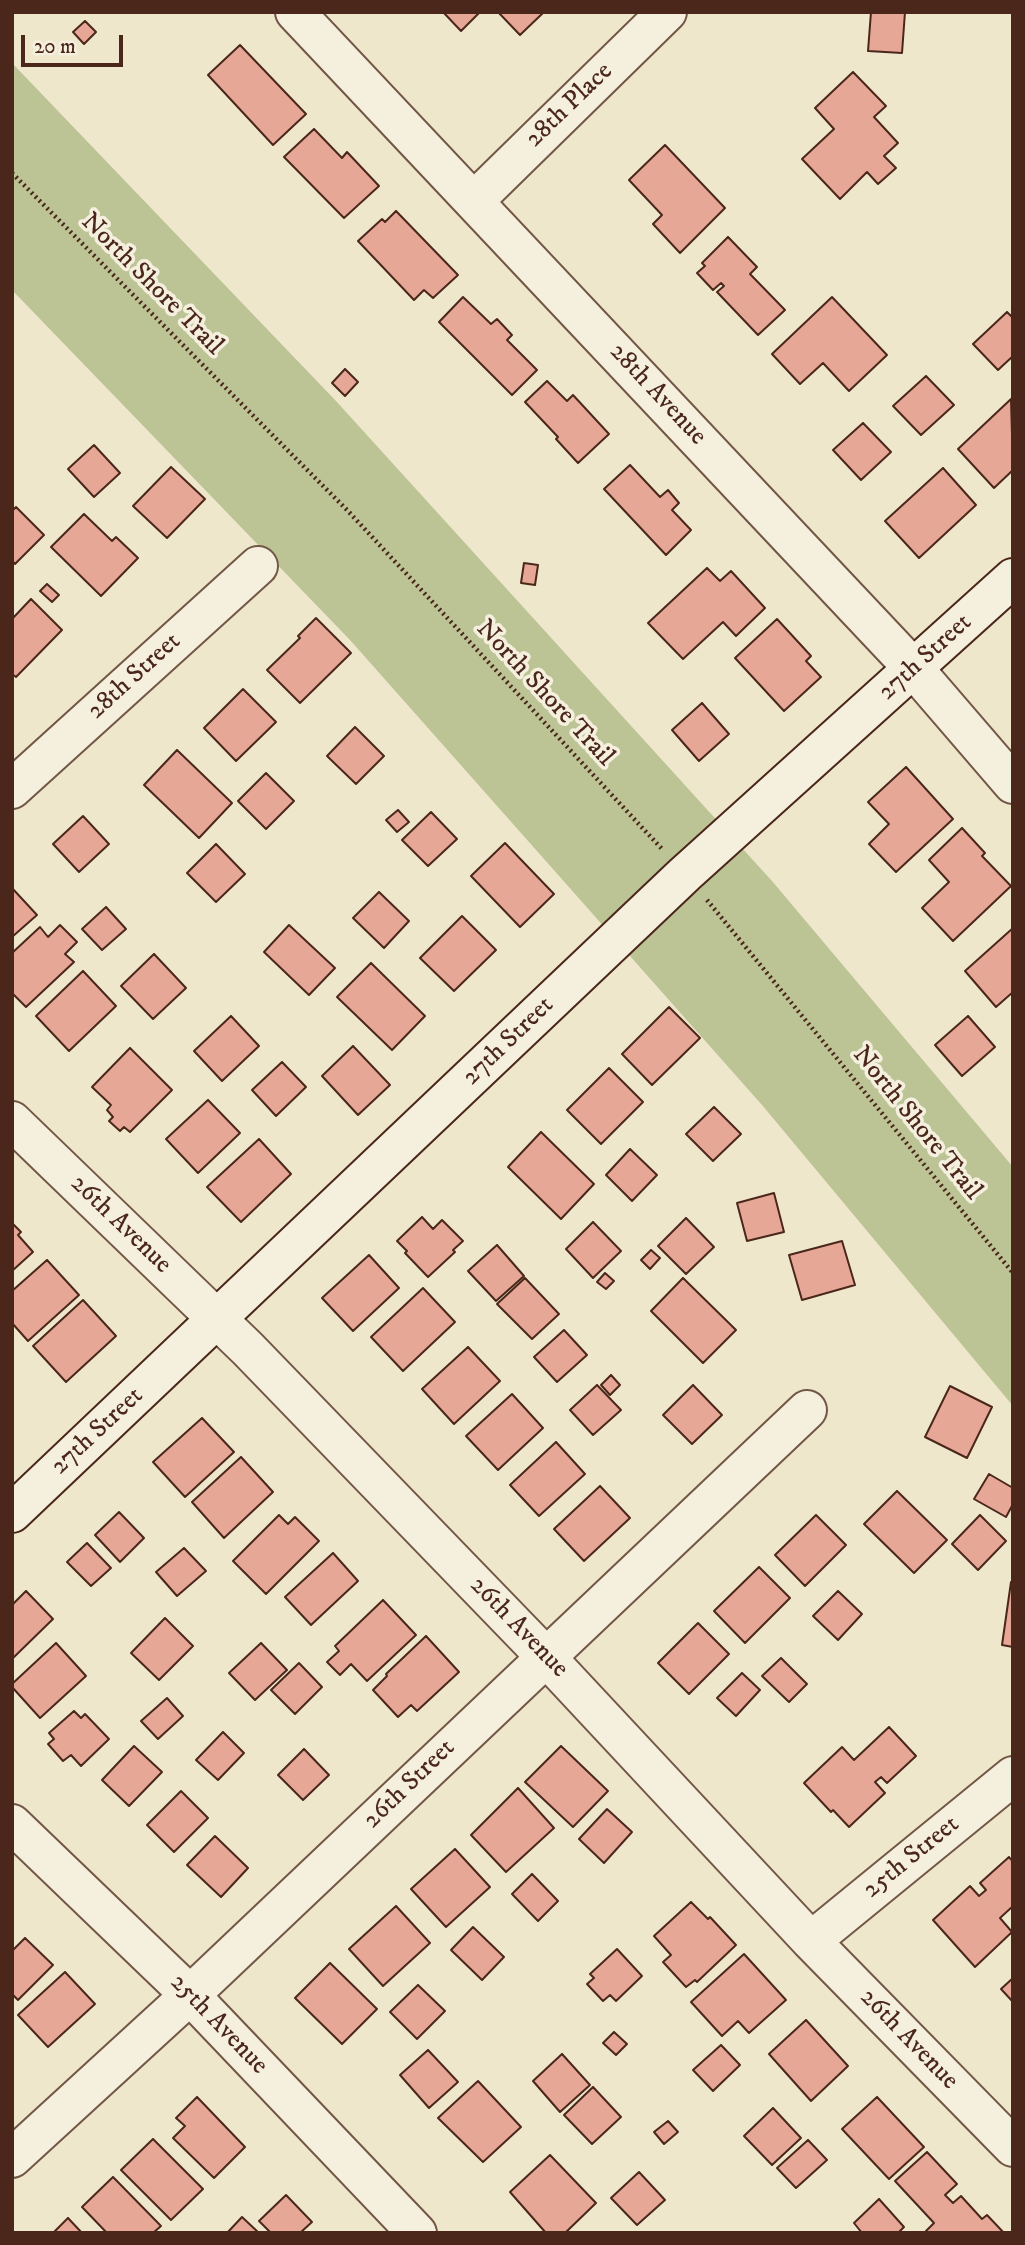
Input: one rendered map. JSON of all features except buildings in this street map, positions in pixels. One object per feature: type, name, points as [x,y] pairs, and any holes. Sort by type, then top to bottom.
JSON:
[{"type":"street","name":"28th Avenue","points":[[295,12],[914,669],[1013,784]]},
{"type":"street","name":"28th Place","points":[[474,201],[667,12]]},
{"type":"street","name":"28th Street","points":[[12,789],[258,566]]},
{"type":"street","name":"27th Street","points":[[12,1513],[685,874],[1013,578]]},
{"type":"street","name":"26th Avenue","points":[[12,1121],[218,1319],[545,1656],[811,1941],[1013,2147]]},
{"type":"street","name":"26th Street","points":[[12,2158],[190,1995],[807,1410]]},
{"type":"street","name":"25th Street","points":[[811,1941],[1013,1776]]},
{"type":"street","name":"25th Avenue","points":[[12,1824],[190,1995],[417,2233]]},
{"type":"path","name":"North Shore Trail","points":[[12,173],[348,511],[685,874],[1013,1273]]},
{"type":"green space","points":[[12,63],[336,401],[772,881],[1013,1167],[1013,1406],[762,1105],[350,640],[12,290]]}]
